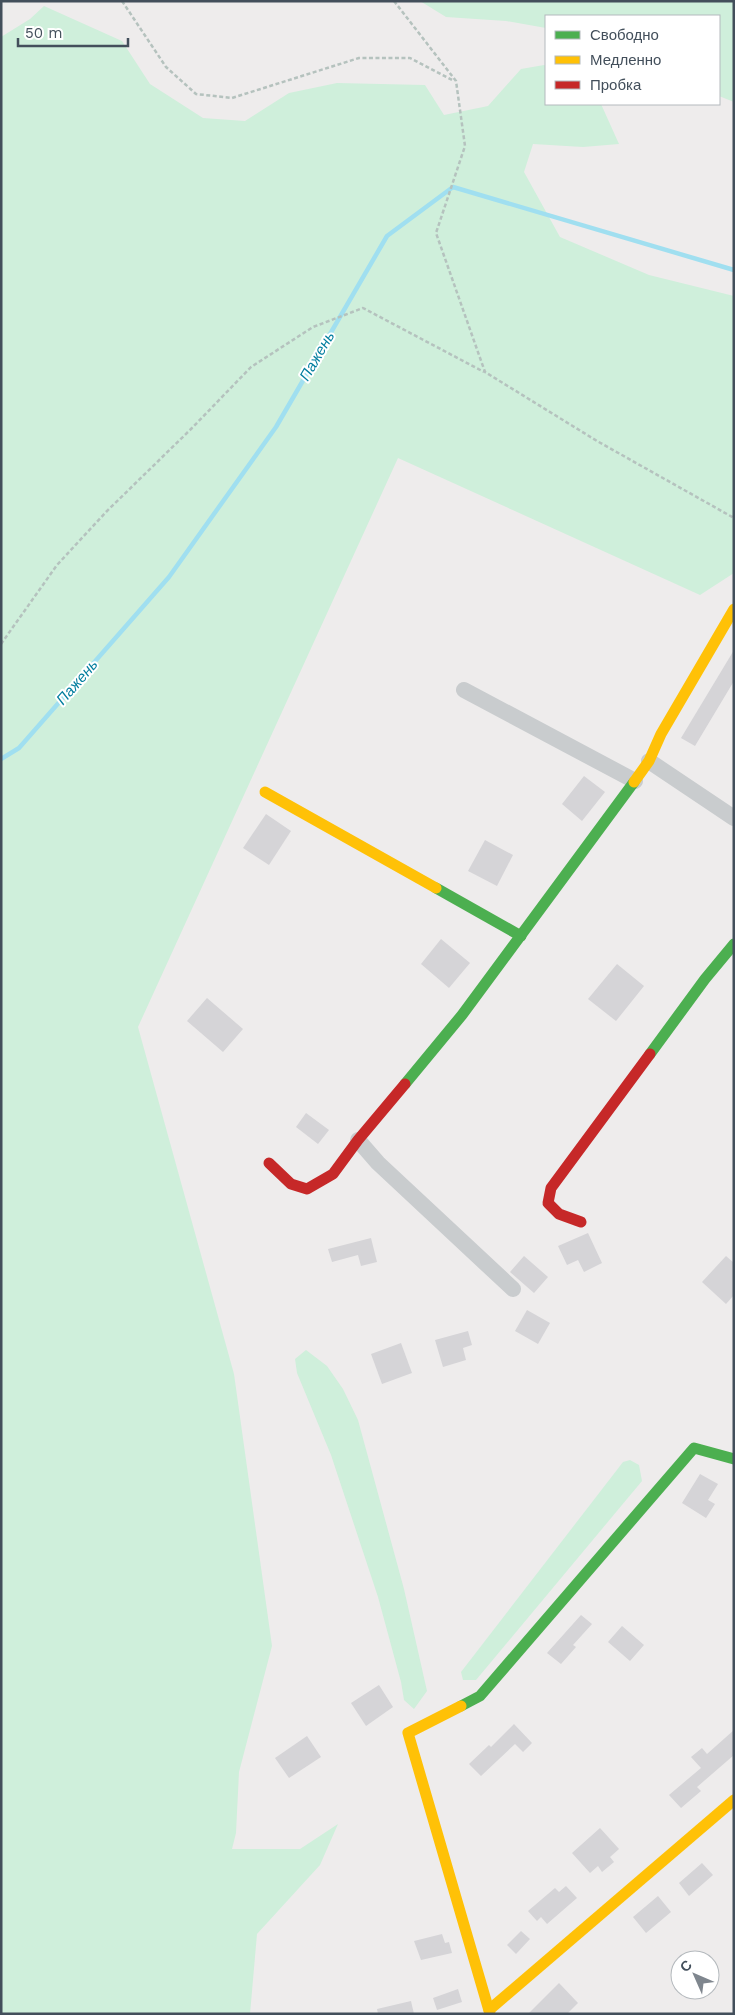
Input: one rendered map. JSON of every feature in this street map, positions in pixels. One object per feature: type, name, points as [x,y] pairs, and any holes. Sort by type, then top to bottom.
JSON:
[{"type":"street","points":[[269,1163],[291,1184],[307,1189],[333,1174],[358,1140],[462,1015],[650,761],[661,734],[734,609]]},
{"type":"street","points":[[464,690],[635,780]]},
{"type":"street","points":[[650,761],[734,818]]},
{"type":"street","points":[[265,792],[521,936]]},
{"type":"street","points":[[581,1222],[559,1214],[548,1203],[551,1188],[699,988],[734,944]]},
{"type":"street","points":[[358,1140],[378,1163],[513,1289]]},
{"type":"street","points":[[734,1459],[694,1448],[480,1696],[408,1733],[490,2012],[734,1800]]},
{"type":"path","points":[[122,1],[166,67],[196,94],[232,98],[359,58],[410,58],[456,81]]},
{"type":"path","points":[[394,1],[456,81],[465,146],[436,233],[486,372]]},
{"type":"path","points":[[1,644],[57,565],[106,512],[251,367],[313,327],[363,308],[486,372],[597,441],[734,518]]},
{"type":"green space","points":[[420,1],[734,1],[734,102],[720,96],[720,15],[545,15],[545,28],[506,21],[446,17]]},
{"type":"green space","points":[[44,6],[122,41],[150,84],[203,118],[245,121],[289,93],[337,83],[425,85],[444,115],[488,106],[521,69],[544,65],[545,105],[601,105],[619,144],[583,147],[533,144],[524,172],[560,237],[649,275],[734,296],[734,573],[700,595],[398,458],[138,1027],[234,1374],[272,1646],[239,1772],[236,1833],[232,1849],[300,1849],[338,1824],[320,1865],[257,1934],[250,2014],[1,2014],[1,37],[30,19]]},
{"type":"green space","points":[[306,1350],[327,1366],[343,1389],[358,1420],[404,1589],[427,1691],[414,1709],[404,1700],[378,1597],[331,1455],[297,1373],[295,1359]]},
{"type":"green space","points":[[630,1460],[639,1465],[642,1481],[476,1680],[463,1680],[461,1672],[623,1462]]},
{"type":"building","points":[[734,650],[734,681],[695,746],[681,738]]},
{"type":"building","points":[[584,776],[605,792],[582,821],[562,804]]},
{"type":"building","points":[[266,814],[291,831],[269,865],[243,848]]},
{"type":"building","points":[[485,840],[513,855],[497,886],[468,871]]},
{"type":"building","points":[[441,939],[470,963],[449,988],[421,964]]},
{"type":"building","points":[[617,964],[644,986],[616,1021],[588,999]]},
{"type":"building","points":[[207,998],[243,1029],[223,1052],[187,1021]]},
{"type":"building","points":[[306,1113],[329,1130],[318,1144],[296,1127]]},
{"type":"building","points":[[588,1233],[602,1263],[584,1272],[578,1260],[567,1265],[558,1246]]},
{"type":"building","points":[[371,1238],[377,1262],[361,1266],[358,1255],[332,1262],[328,1249]]},
{"type":"building","points":[[524,1256],[548,1277],[534,1293],[510,1272]]},
{"type":"building","points":[[726,1256],[734,1263],[734,1295],[726,1304],[702,1282]]},
{"type":"building","points":[[527,1310],[550,1323],[538,1344],[515,1331]]},
{"type":"building","points":[[468,1331],[472,1345],[463,1348],[466,1360],[443,1367],[435,1340]]},
{"type":"building","points":[[401,1343],[412,1373],[382,1384],[371,1354]]},
{"type":"building","points":[[700,1474],[718,1484],[708,1500],[715,1504],[706,1518],[682,1503]]},
{"type":"building","points":[[581,1615],[592,1624],[573,1645],[576,1647],[561,1664],[547,1653]]},
{"type":"building","points":[[622,1626],[644,1645],[630,1661],[608,1642]]},
{"type":"building","points":[[379,1685],[393,1707],[366,1726],[351,1703]]},
{"type":"building","points":[[514,1724],[532,1743],[523,1752],[515,1744],[481,1776],[469,1764],[489,1745],[491,1747]]},
{"type":"building","points":[[734,1730],[734,1755],[697,1787],[701,1791],[681,1808],[669,1795],[701,1768],[691,1757],[702,1748],[707,1754]]},
{"type":"building","points":[[307,1736],[321,1757],[289,1778],[275,1758]]},
{"type":"building","points":[[600,1828],[619,1849],[610,1857],[614,1862],[602,1872],[598,1866],[590,1873],[572,1853]]},
{"type":"building","points":[[702,1863],[713,1875],[689,1896],[679,1883]]},
{"type":"building","points":[[566,1886],[577,1898],[547,1924],[541,1917],[537,1921],[528,1911],[555,1888],[559,1892]]},
{"type":"building","points":[[658,1896],[671,1912],[646,1933],[633,1917]]},
{"type":"building","points":[[521,1931],[530,1939],[516,1954],[507,1945]]},
{"type":"building","points":[[442,1934],[445,1943],[449,1942],[452,1953],[421,1960],[414,1941]]},
{"type":"building","points":[[559,1983],[578,2003],[567,2014],[528,2014]]},
{"type":"building","points":[[458,1989],[462,2002],[437,2010],[433,1998]]},
{"type":"building","points":[[411,2001],[414,2014],[378,2014],[377,2009]]},
{"type":"waterway","name":"Пажень","points":[[1,759],[19,748],[169,577],[276,427],[387,236],[453,187],[734,270]]},
{"type":"traffic: fast","points":[[405,1084],[462,1015],[634,782]]},
{"type":"traffic: fast","points":[[436,888],[521,936]]},
{"type":"traffic: fast","points":[[650,1054],[705,979],[734,944]]},
{"type":"traffic: fast","points":[[461,1706],[480,1696],[694,1448],[734,1459]]},
{"type":"traffic: slow","points":[[634,782],[649,761],[661,734],[734,609]]},
{"type":"traffic: slow","points":[[265,792],[436,888]]},
{"type":"traffic: slow","points":[[461,1706],[408,1733],[490,2014]]},
{"type":"traffic: slow","points":[[489,2010],[734,1800]]},
{"type":"traffic: jam","points":[[581,1222],[559,1214],[548,1203],[551,1188],[650,1054]]},
{"type":"traffic: jam","points":[[269,1163],[291,1184],[307,1189],[333,1174],[358,1140],[405,1084]]}]
